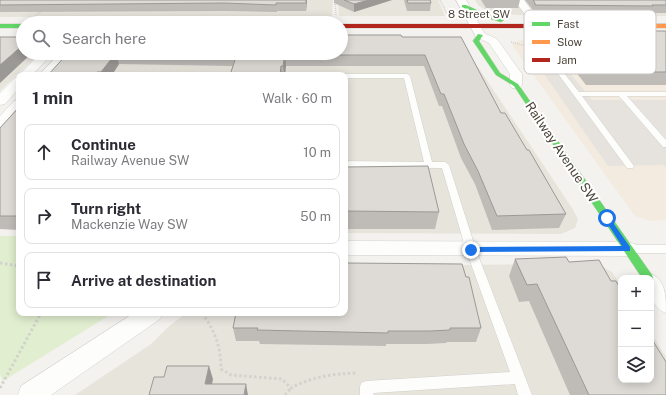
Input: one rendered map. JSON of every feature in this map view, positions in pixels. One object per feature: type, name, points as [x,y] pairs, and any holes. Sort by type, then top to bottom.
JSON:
[{"type":"main road","points":[[462,3],[492,18],[524,22]]},
{"type":"main road","points":[[0,26],[16,26]]},
{"type":"main road","name":"8 Street SW","points":[[348,26],[524,31]]},
{"type":"main road","name":"8 Street SW","points":[[656,26],[666,26]]},
{"type":"main road","name":"8 Street SW","points":[[348,35],[524,27]]},
{"type":"main road","points":[[0,35],[16,35]]},
{"type":"main road","name":"8 Street SW","points":[[656,35],[666,35]]},
{"type":"main road","name":"Railway Avenue SW","points":[[516,85],[646,275]]},
{"type":"street","points":[[518,0],[526,10]]},
{"type":"street","points":[[462,3],[478,30]]},
{"type":"street","name":"Railway Avenue SW","points":[[478,30],[493,41],[516,74],[516,85]]},
{"type":"street","points":[[28,72],[40,60]]},
{"type":"street","points":[[48,72],[59,60]]},
{"type":"street","points":[[0,102],[16,84]]},
{"type":"street","points":[[0,102],[16,103]]},
{"type":"street","points":[[0,124],[16,106]]},
{"type":"street","points":[[348,248],[471,250],[628,249]]},
{"type":"street","points":[[654,286],[666,304]]},
{"type":"street","points":[[30,395],[148,316]]},
{"type":"lane","points":[[561,74],[630,166]]},
{"type":"lane","points":[[348,76],[407,76],[429,165]]},
{"type":"lane","points":[[576,94],[666,94]]},
{"type":"lane","points":[[621,94],[666,145]]},
{"type":"lane","points":[[348,164],[445,165],[471,250],[525,395]]},
{"type":"lane","points":[[628,249],[666,249]]},
{"type":"lane","points":[[367,395],[366,387],[518,378]]},
{"type":"path","points":[[335,0],[336,16]]},
{"type":"path","points":[[440,0],[448,18]]},
{"type":"path","points":[[36,16],[44,9]]},
{"type":"path","points":[[509,41],[524,45]]},
{"type":"path","points":[[0,263],[16,266]]},
{"type":"path","points":[[0,388],[39,316]]},
{"type":"path","points":[[204,316],[214,329],[222,353],[221,369],[231,376],[257,376],[282,379],[291,388]]},
{"type":"path","points":[[285,395],[291,388],[309,378],[328,374],[360,373]]},
{"type":"shaded area","points":[[0,0],[333,0],[332,16],[0,17]]},
{"type":"shaded area","points":[[338,0],[438,0],[445,16],[339,16]]},
{"type":"shaded area","points":[[475,0],[666,0],[666,16],[656,16],[656,10],[524,10],[524,15],[505,14],[486,10],[479,6]]},
{"type":"shaded area","points":[[524,40],[524,62],[512,44]]},
{"type":"shaded area","points":[[656,40],[666,40],[666,220],[649,221],[635,216],[533,74],[656,74]]},
{"type":"shaded area","points":[[0,41],[16,49],[16,60],[32,60],[20,72],[16,72],[16,75],[0,91]]},
{"type":"shaded area","points":[[462,43],[572,208],[578,219],[575,228],[561,234],[348,233],[348,72],[62,72],[73,60],[348,60],[348,52]]},
{"type":"shaded area","points":[[544,74],[571,74],[592,100],[666,100],[666,168],[664,165],[608,166]]},
{"type":"shaded area","points":[[455,265],[599,265],[612,272],[618,281],[618,383],[654,383],[654,338],[666,357],[666,395],[75,395],[151,344],[167,328],[182,316],[348,316],[348,312]]},
{"type":"green space","points":[[0,236],[16,236],[16,316],[108,316],[3,381],[0,374]]},
{"type":"building","points":[[0,0],[306,0],[306,3],[276,3],[276,5],[224,3],[0,5]]},
{"type":"building","points":[[344,0],[369,0],[354,4]]},
{"type":"building","points":[[407,0],[430,0],[431,3],[408,3]]},
{"type":"building","points":[[533,0],[666,0],[666,5],[535,5]]},
{"type":"building","points":[[656,31],[666,31],[666,72],[656,72]]},
{"type":"building","points":[[348,35],[461,37],[501,113],[505,113],[527,150],[529,150],[566,214],[497,216],[478,171],[464,144],[444,94],[441,94],[425,55],[348,55]]},
{"type":"building","points":[[0,37],[16,37],[16,51],[0,65]]},
{"type":"building","points":[[62,60],[110,60],[101,72],[51,72]]},
{"type":"building","points":[[235,60],[284,60],[280,72],[231,72]]},
{"type":"building","points":[[16,110],[16,216],[0,216],[0,128]]},
{"type":"building","points":[[428,166],[439,212],[348,211],[348,167]]},
{"type":"building","points":[[566,257],[569,262],[599,260],[611,281],[616,281],[618,285],[618,383],[654,383],[654,343],[666,362],[666,395],[589,395],[537,284],[527,285],[515,259]]},
{"type":"building","points":[[348,263],[462,264],[466,277],[469,277],[481,328],[450,328],[450,330],[430,331],[388,331],[388,333],[257,330],[258,328],[233,328],[235,316],[348,316]]},
{"type":"building","points":[[167,366],[209,366],[205,384],[246,384],[244,395],[149,395],[154,377],[164,377]]},
{"type":"traffic: fast","points":[[464,6],[483,15],[501,20]]},
{"type":"traffic: fast","points":[[0,26],[16,26]]},
{"type":"traffic: fast","points":[[480,35],[476,41],[498,74],[516,85],[646,275]]},
{"type":"traffic: slow","points":[[656,26],[666,26]]},
{"type":"traffic: jam","points":[[348,26],[524,26]]},
{"type":"route","points":[[471,250],[628,249],[607,218]]}]
